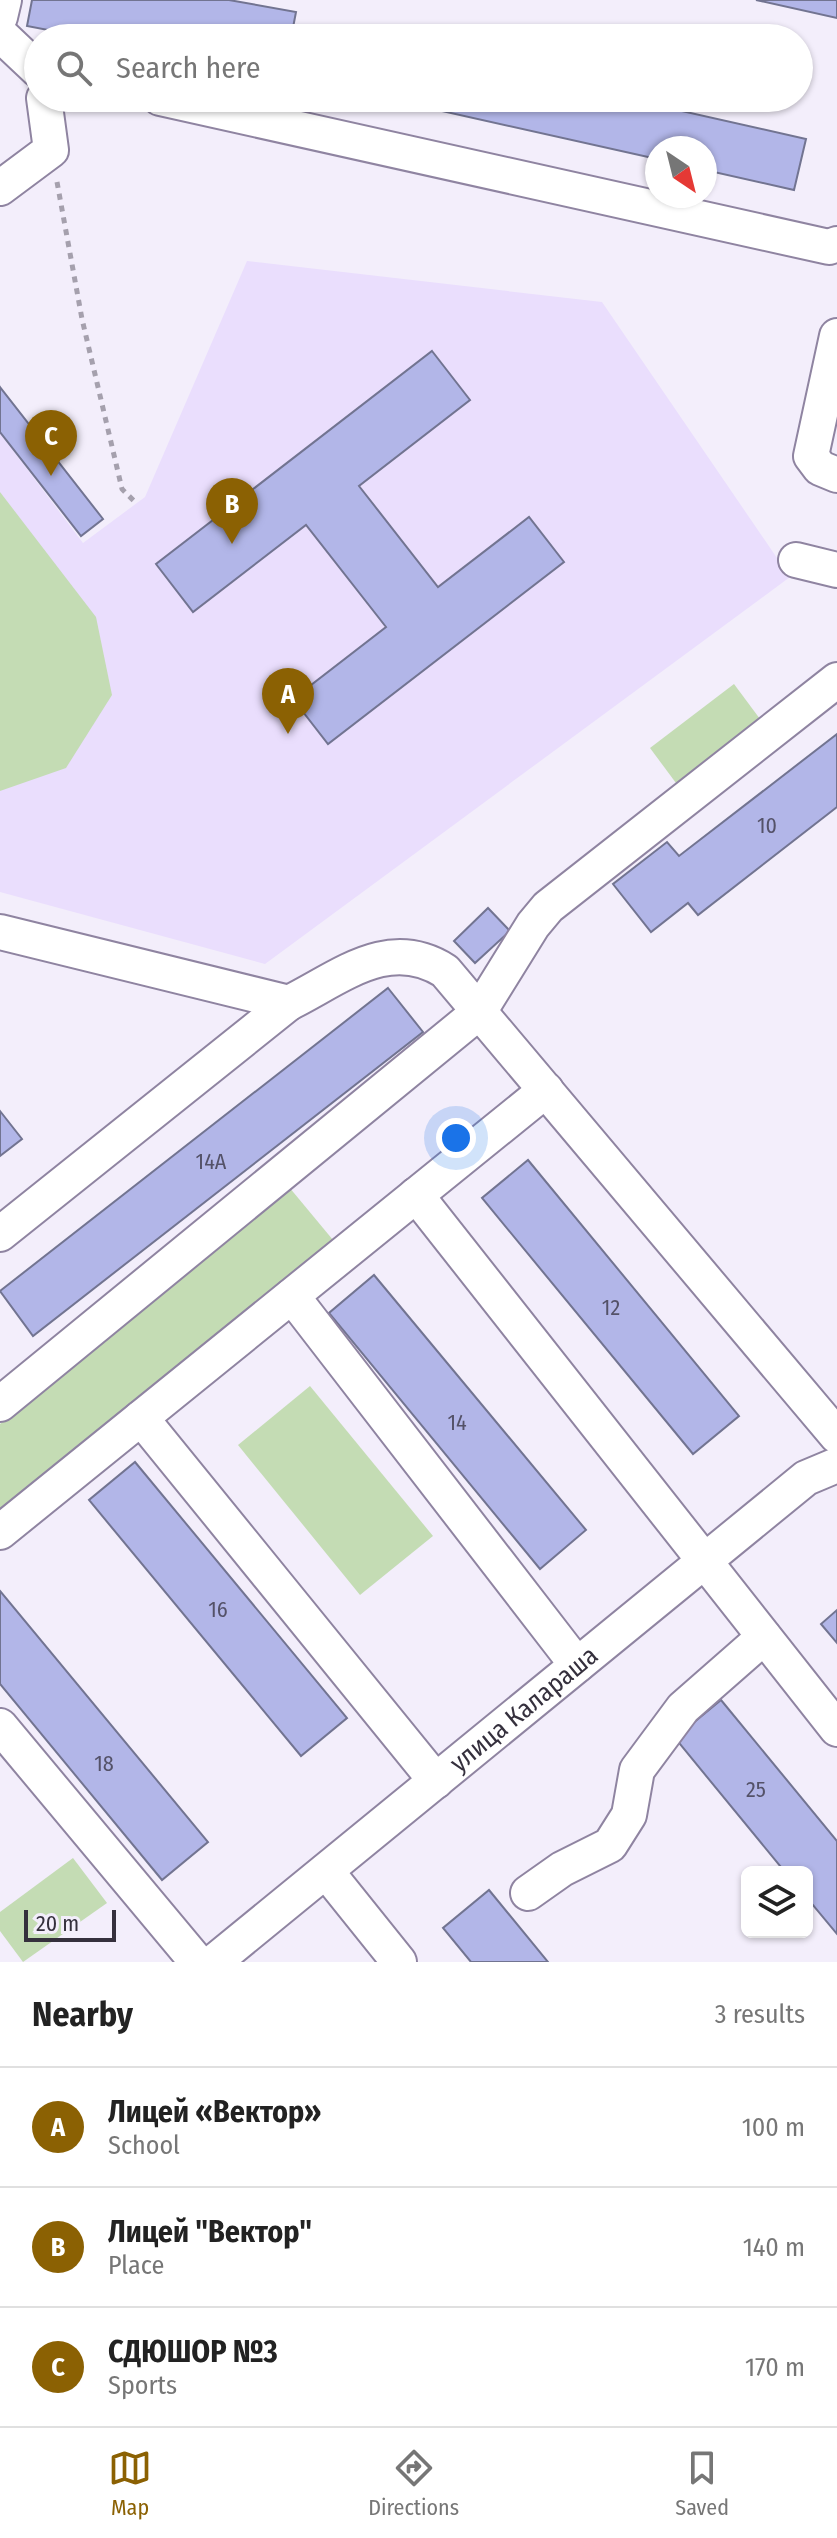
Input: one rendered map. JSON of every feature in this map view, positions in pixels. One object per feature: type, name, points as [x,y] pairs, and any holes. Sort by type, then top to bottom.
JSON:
[{"type":"street","points":[[0,17],[4,0]]},
{"type":"street","points":[[0,34],[24,57]]},
{"type":"street","points":[[0,188],[51,150],[46,112]]},
{"type":"street","points":[[223,112],[829,247],[837,244]]},
{"type":"street","points":[[837,336],[811,456],[820,468],[837,475]]},
{"type":"street","points":[[796,560],[837,570]]},
{"type":"street","points":[[0,1404],[479,1012],[533,925],[548,907],[837,680]]},
{"type":"street","points":[[0,932],[289,1003]]},
{"type":"street","points":[[0,1234],[289,1003],[376,959],[404,955],[427,960],[445,971],[837,1436]]},
{"type":"street","points":[[0,1532],[546,1090]]},
{"type":"street","points":[[416,1195],[837,1729]]},
{"type":"street","points":[[292,1296],[577,1665]]},
{"type":"street","points":[[141,1418],[436,1781]]},
{"type":"street","name":"улица Калараша","points":[[214,1962],[806,1478],[837,1465]]},
{"type":"street","points":[[528,1893],[562,1869],[610,1845],[629,1815],[637,1770],[683,1708],[764,1637]]},
{"type":"street","points":[[0,1726],[197,1962]]},
{"type":"street","points":[[326,1871],[399,1962]]},
{"type":"path","points":[[51,150],[82,319],[114,458],[122,489],[136,503]]},
{"type":"shaded area","points":[[247,261],[602,302],[790,577],[265,964],[0,892],[0,433],[83,543],[145,497]]},
{"type":"green space","points":[[0,492],[96,617],[112,695],[66,768],[0,791]]},
{"type":"green space","points":[[734,684],[760,719],[676,783],[650,748]]},
{"type":"green space","points":[[289,1187],[333,1240],[0,1512],[0,1424]]},
{"type":"green space","points":[[310,1386],[433,1536],[360,1595],[238,1445]]},
{"type":"green space","points":[[73,1858],[107,1903],[23,1962],[0,1931],[0,1912]]},
{"type":"building","points":[[32,0],[229,0],[296,12],[294,24],[27,24]]},
{"type":"building","points":[[756,0],[837,0],[837,18]]},
{"type":"building","points":[[447,112],[686,112],[806,139],[794,190],[717,173],[717,136],[645,136],[645,156]]},
{"type":"building","points":[[432,351],[470,400],[359,486],[438,587],[529,517],[564,562],[328,744],[293,699],[386,627],[306,525],[193,612],[156,564]]},
{"type":"building","points":[[0,387],[103,519],[81,536],[0,432]]},
{"type":"building","points":[[837,734],[837,807],[698,915],[688,903],[651,932],[613,884],[667,842],[679,856]]},
{"type":"building","points":[[488,908],[510,931],[475,963],[454,941]]},
{"type":"building","points":[[388,988],[423,1032],[33,1336],[0,1291]]},
{"type":"building","points":[[0,1111],[22,1139],[0,1156]]},
{"type":"building","points":[[528,1160],[739,1416],[693,1454],[482,1198]]},
{"type":"building","points":[[374,1275],[586,1530],[540,1569],[329,1313]]},
{"type":"building","points":[[135,1462],[347,1718],[301,1756],[89,1500]]},
{"type":"building","points":[[0,1591],[208,1842],[162,1880],[0,1684]]},
{"type":"building","points":[[837,1610],[837,1643],[821,1624]]},
{"type":"building","points":[[721,1700],[837,1841],[837,1934],[813,1905],[813,1866],[780,1866],[675,1738]]},
{"type":"building","points":[[489,1890],[548,1962],[471,1962],[443,1928]]},
{"type":"place","name":"СДЮШОР №3","points":[[51,476]]},
{"type":"place","name":"Лицей \"Вектор\"","points":[[232,544]]},
{"type":"place","name":"Лицей «Вектор»","points":[[288,734]]}]
